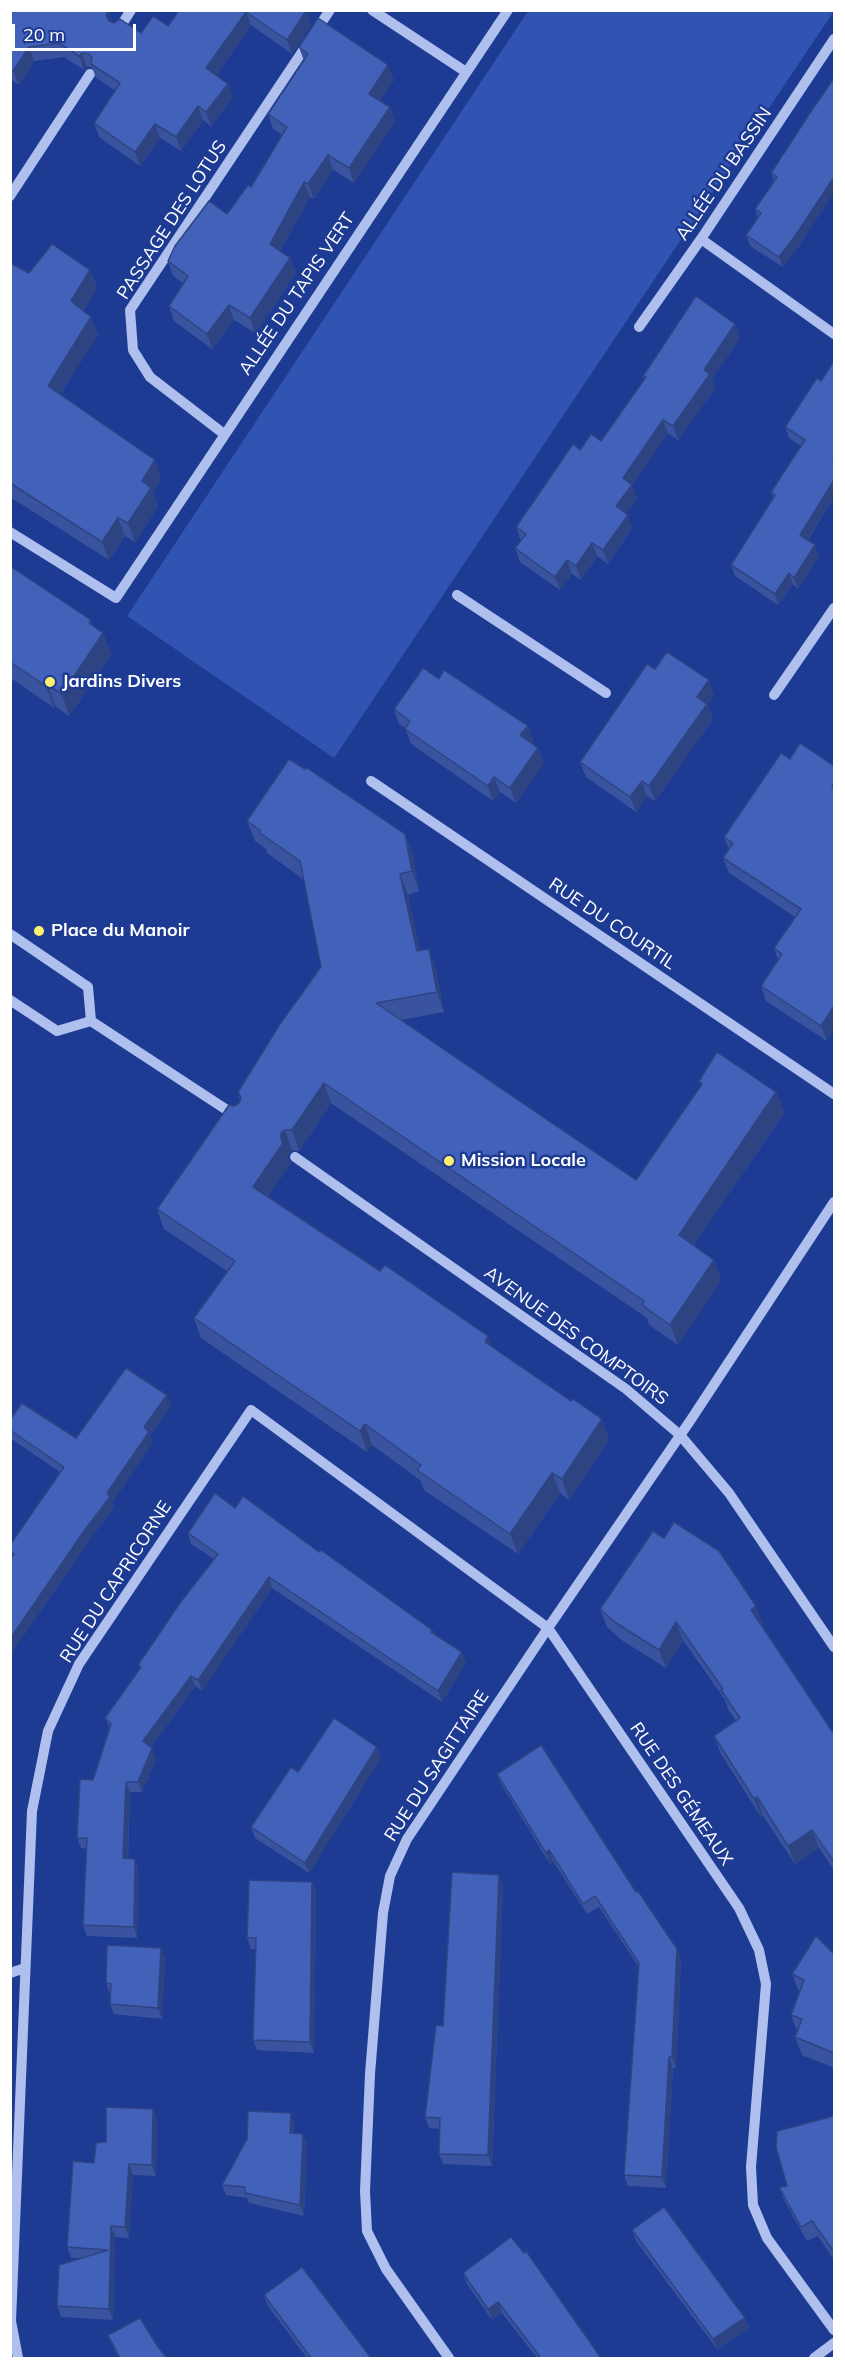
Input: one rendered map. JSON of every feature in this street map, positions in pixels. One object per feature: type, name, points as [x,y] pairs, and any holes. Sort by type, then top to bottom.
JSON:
[{"type":"street","points":[[119,29],[131,10]]},
{"type":"street","name":"PASSAGE DES LOTUS","points":[[224,434],[150,377],[134,350],[130,310],[330,10]]},
{"type":"street","points":[[372,10],[466,72]]},
{"type":"street","name":"ALLÉE DU TAPIS VERT","points":[[10,532],[116,598],[508,10]]},
{"type":"street","name":"ALLÉE DU BASSIN","points":[[639,327],[701,239],[834,39]]},
{"type":"street","points":[[10,196],[90,74]]},
{"type":"street","points":[[701,239],[834,334]]},
{"type":"street","points":[[457,595],[606,693]]},
{"type":"street","points":[[774,695],[834,608]]},
{"type":"street","name":"RUE DU COURTIL","points":[[371,781],[834,1094]]},
{"type":"street","points":[[10,934],[88,987],[91,1021]]},
{"type":"street","points":[[10,1000],[57,1031],[91,1021],[241,1119]]},
{"type":"street","name":"AVENUE DES COMPTOIRS","points":[[295,1157],[626,1389],[680,1435],[729,1493],[834,1647]]},
{"type":"street","name":"RUE DU SAGITTAIRE","points":[[449,2358],[386,2269],[367,2231],[365,2191],[370,2086],[384,1913],[390,1876],[407,1839],[680,1435],[834,1202]]},
{"type":"street","name":"RUE DES GÉMEAUX","points":[[251,1410],[548,1628],[739,1908],[759,1950],[766,1984],[751,2167],[753,2205],[767,2238],[834,2330]]},
{"type":"street","name":"RUE DU CAPRICORNE","points":[[18,2358],[11,2321],[16,2064],[26,1968],[32,1811],[48,1731],[79,1664],[251,1410]]},
{"type":"street","points":[[10,1972],[26,1968]]},
{"type":"street","points":[[814,2358],[834,2343]]},
{"type":"shaded area","points":[[528,11],[834,11],[334,758],[127,616]]},
{"type":"building","points":[[10,10],[107,10],[106,15],[109,21],[114,23],[120,19],[141,33],[153,16],[168,26],[179,10],[306,11],[287,40],[246,12],[206,68],[228,84],[206,112],[198,106],[176,137],[155,124],[135,152],[94,123],[120,83],[91,64],[92,57],[89,54],[82,53],[79,56],[59,43],[29,47],[13,71],[10,69]]},
{"type":"building","points":[[318,18],[388,65],[369,94],[390,107],[349,168],[328,155],[308,184],[304,182],[270,244],[290,258],[250,318],[229,305],[207,334],[169,306],[188,276],[168,261],[175,246],[209,201],[227,214],[248,185],[251,187],[287,127],[268,114],[308,54],[299,47]]},
{"type":"building","points":[[834,78],[834,177],[779,257],[746,235],[761,213],[755,209],[777,177],[771,173]]},
{"type":"building","points":[[52,244],[90,270],[71,301],[91,317],[48,386],[155,460],[142,481],[151,488],[128,523],[118,518],[102,542],[10,483],[10,263],[29,273]]},
{"type":"building","points":[[696,296],[735,324],[704,370],[710,374],[673,426],[663,420],[623,478],[632,485],[616,506],[628,515],[603,550],[592,543],[576,566],[567,560],[555,577],[515,548],[526,534],[516,527],[573,444],[580,450],[591,434],[601,441],[646,377],[643,376]]},
{"type":"building","points":[[834,361],[834,480],[800,535],[815,545],[794,578],[789,573],[775,594],[731,565],[775,495],[771,492],[805,440],[785,427],[817,378],[821,381]]},
{"type":"building","points":[[10,566],[91,620],[89,623],[103,633],[62,694],[10,662]]},
{"type":"building","points":[[667,652],[709,680],[697,697],[707,704],[649,786],[642,781],[630,797],[580,762],[647,664],[655,669]]},
{"type":"building","points":[[423,668],[439,679],[444,670],[528,726],[520,735],[538,748],[510,788],[494,777],[488,786],[405,729],[410,721],[394,709]]},
{"type":"building","points":[[800,743],[834,766],[832,787],[834,789],[834,1006],[821,1026],[761,986],[782,954],[774,948],[801,909],[723,858],[733,843],[724,837],[781,753],[790,759]]},
{"type":"building","points":[[289,759],[307,768],[405,834],[412,871],[400,874],[417,951],[429,949],[437,992],[376,1003],[636,1180],[702,1084],[699,1081],[717,1052],[776,1092],[679,1235],[714,1260],[670,1325],[642,1305],[644,1301],[324,1083],[292,1130],[285,1130],[281,1133],[283,1143],[253,1187],[380,1271],[385,1265],[488,1336],[485,1342],[571,1401],[573,1399],[602,1419],[562,1479],[552,1473],[510,1534],[417,1470],[421,1465],[365,1424],[360,1431],[194,1318],[235,1261],[157,1209],[229,1105],[234,1106],[239,1103],[241,1098],[238,1092],[280,1024],[321,967],[300,861],[247,821]]},
{"type":"building","points":[[126,1368],[167,1395],[144,1427],[149,1432],[107,1493],[110,1497],[10,1639],[10,1559],[14,1554],[10,1552],[10,1545],[64,1467],[10,1430],[10,1420],[22,1403],[76,1438]]},
{"type":"building","points":[[215,1493],[235,1508],[243,1496],[462,1652],[438,1691],[269,1577],[198,1680],[191,1676],[143,1741],[152,1748],[138,1782],[126,1782],[123,1858],[135,1859],[134,1927],[83,1925],[87,1838],[77,1838],[80,1779],[93,1780],[111,1724],[105,1718],[141,1667],[138,1665],[180,1603],[218,1554],[188,1533]]},
{"type":"building","points":[[674,1522],[719,1551],[756,1606],[751,1610],[834,1734],[834,1862],[812,1830],[788,1846],[757,1797],[754,1799],[714,1736],[740,1718],[721,1690],[723,1689],[676,1622],[659,1650],[616,1623],[600,1609],[653,1531],[664,1538]]},
{"type":"building","points":[[334,1718],[377,1747],[305,1863],[251,1827],[291,1767],[298,1772]]},
{"type":"building","points":[[541,1745],[636,1892],[638,1891],[677,1949],[672,2057],[669,2057],[662,2177],[624,2175],[639,1963],[595,1896],[583,1904],[549,1850],[546,1853],[497,1774]]},
{"type":"building","points":[[452,1872],[499,1875],[488,2155],[439,2154],[440,2118],[425,2117],[436,2025],[443,2026]]},
{"type":"building","points":[[249,1880],[312,1882],[310,2042],[253,2040],[256,1938],[247,1938]]},
{"type":"building","points":[[816,1936],[834,1954],[834,2053],[795,2037],[802,2019],[791,2015],[804,1980],[792,1974]]},
{"type":"building","points":[[107,1945],[161,1948],[158,2008],[110,2004],[111,1984],[106,1983]]},
{"type":"building","points":[[106,2107],[153,2109],[152,2165],[129,2164],[125,2227],[111,2226],[109,2309],[57,2306],[59,2265],[108,2250],[67,2247],[73,2161],[94,2163],[96,2143],[106,2142]]},
{"type":"building","points":[[248,2111],[291,2113],[290,2133],[303,2134],[300,2205],[245,2193],[245,2187],[222,2185],[247,2139]]},
{"type":"building","points":[[834,2116],[834,2248],[832,2249],[812,2221],[801,2227],[779,2187],[787,2186],[776,2147],[777,2131]]},
{"type":"building","points":[[664,2207],[745,2318],[713,2339],[632,2230]]},
{"type":"building","points":[[511,2237],[524,2253],[526,2251],[601,2358],[541,2358],[498,2302],[488,2309],[463,2273]]},
{"type":"building","points":[[302,2267],[371,2358],[311,2358],[264,2295]]},
{"type":"building","points":[[140,2318],[167,2358],[120,2358],[108,2335]]},
{"type":"place","name":"Jardins Divers","points":[[50,682]]},
{"type":"place","name":"Place du Manoir","points":[[39,931]]},
{"type":"place","name":"Mission Locale","points":[[449,1161]]}]
